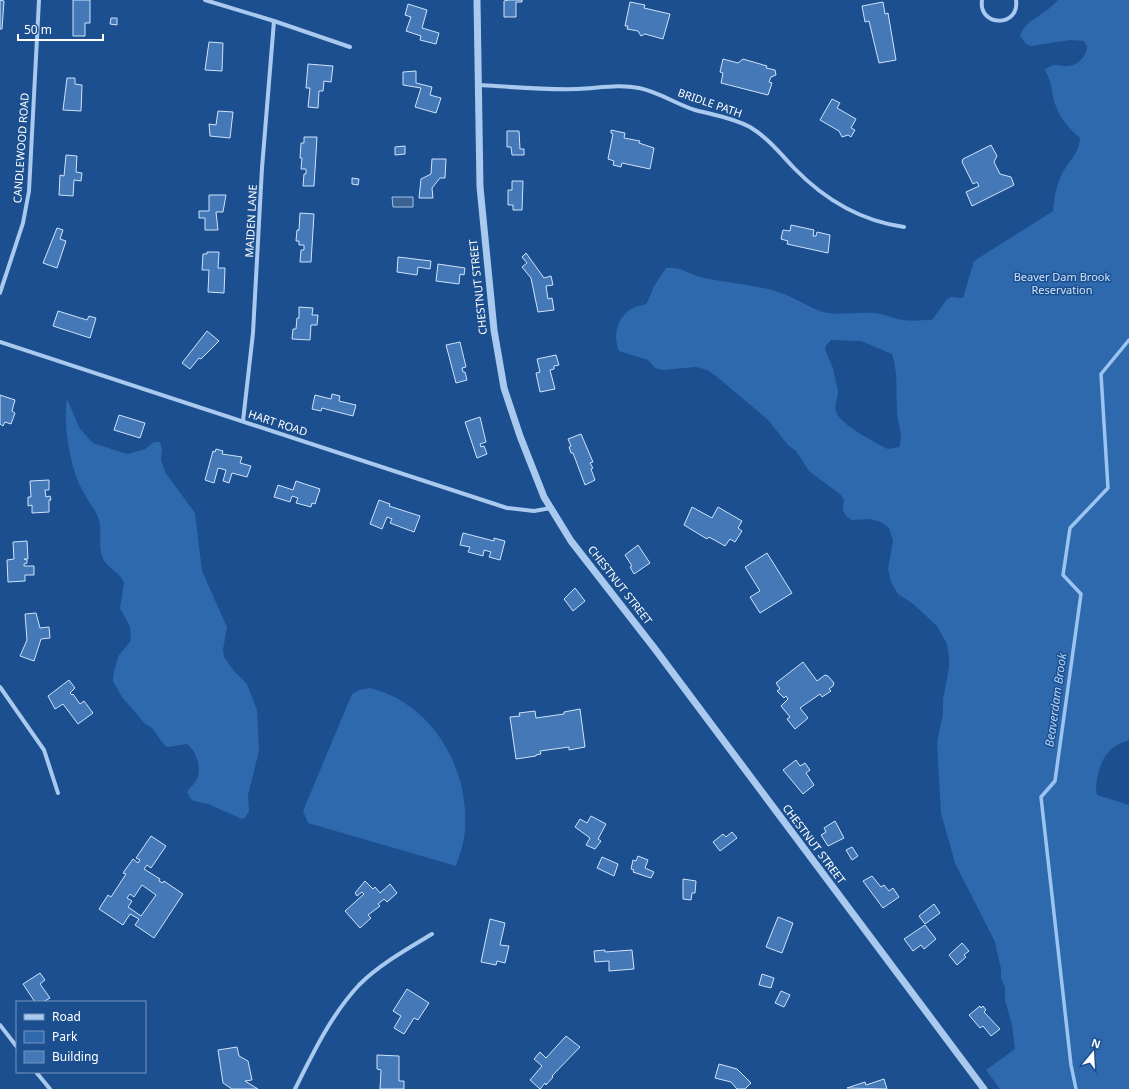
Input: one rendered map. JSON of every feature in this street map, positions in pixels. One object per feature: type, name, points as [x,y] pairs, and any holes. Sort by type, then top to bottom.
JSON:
[{"type":"street","name":"CANDLEWOOD ROAD","points":[[0,293],[23,223],[29,191],[39,0]]},
{"type":"street","points":[[205,0],[274,21],[350,47]]},
{"type":"street","name":"CHESTNUT STREET","points":[[477,0],[480,187],[494,330],[504,388],[525,449],[544,497],[572,541],[655,648],[984,1089]]},
{"type":"street","points":[[982,0],[983,10],[986,16],[992,20],[1000,22],[1008,19],[1014,14],[1016,0]]},
{"type":"street","name":"MAIDEN LANE","points":[[243,421],[254,333],[262,168],[274,21]]},
{"type":"street","name":"BRIDLE PATH","points":[[478,86],[578,89],[620,86],[638,88],[656,93],[684,106],[721,116],[748,126],[770,142],[808,181],[827,196],[868,218],[885,224],[904,227]]},
{"type":"street","name":"HART ROAD","points":[[0,342],[506,508],[534,511],[551,508]]},
{"type":"street","points":[[0,687],[44,750],[58,793]]},
{"type":"street","points":[[295,1089],[331,1021],[354,991],[380,969],[432,934]]},
{"type":"street","points":[[0,1025],[16,1046]]},
{"type":"street","points":[[37,1073],[50,1089]]},
{"type":"green space","name":"Beaver Dam Brook Reservation","points":[[1058,0],[1129,0],[1129,740],[1120,743],[1113,748],[1104,759],[1098,774],[1096,791],[1097,795],[1129,805],[1129,1089],[1000,1089],[986,1070],[1015,1049],[1012,1025],[1005,1000],[1005,987],[1001,979],[1001,969],[995,942],[955,863],[941,813],[937,743],[949,668],[947,644],[937,626],[912,603],[898,594],[891,582],[888,569],[893,541],[889,528],[881,522],[869,519],[852,520],[847,517],[843,511],[844,500],[841,495],[809,471],[796,451],[788,445],[768,420],[716,376],[707,370],[696,367],[662,370],[655,368],[648,360],[619,351],[616,338],[618,326],[624,315],[629,310],[647,303],[654,286],[666,268],[681,269],[699,277],[772,290],[818,310],[829,313],[876,313],[906,320],[932,320],[947,299],[951,297],[963,298],[974,261],[1053,211],[1060,179],[1078,148],[1080,138],[1061,117],[1055,104],[1045,70],[1054,65],[1068,66],[1079,62],[1087,47],[1084,41],[1070,40],[1031,46],[1026,44],[1020,36],[1027,25],[1048,10]],"holes":[[[831,340],[861,341],[892,354],[896,375],[897,415],[901,433],[899,447],[888,449],[876,443],[851,428],[839,417],[836,412],[835,407],[838,389],[825,347]]]},
{"type":"green space","points":[[67,399],[80,429],[93,443],[127,454],[145,449],[154,442],[160,442],[162,449],[161,460],[165,472],[195,513],[202,571],[227,627],[223,650],[224,657],[234,671],[247,684],[257,710],[259,751],[248,795],[249,811],[245,818],[242,819],[208,804],[194,801],[190,798],[187,792],[196,781],[199,770],[193,750],[187,744],[168,747],[165,746],[152,728],[145,724],[122,697],[113,681],[114,671],[119,655],[130,642],[131,635],[130,627],[120,608],[124,583],[102,556],[100,547],[99,520],[79,483],[71,460],[66,421]]},
{"type":"green space","points":[[370,688],[393,696],[413,709],[431,726],[445,745],[455,767],[462,790],[465,815],[464,839],[456,866],[308,823],[303,811],[352,694],[359,690]]},
{"type":"shaded area","points":[[392,197],[413,197],[413,207],[393,207]]},
{"type":"building","points":[[0,0],[4,1],[2,29],[0,29]]},
{"type":"building","points":[[73,0],[90,0],[90,23],[85,23],[85,36],[73,36]]},
{"type":"building","points":[[522,0],[522,2],[516,2],[516,17],[504,17],[504,1]]},
{"type":"building","points":[[630,2],[645,5],[644,8],[670,14],[663,39],[645,34],[641,36],[638,31],[627,29],[628,26],[625,26]]},
{"type":"building","points":[[883,2],[885,14],[888,13],[896,60],[879,63],[869,21],[865,22],[862,6]]},
{"type":"building","points":[[408,4],[427,10],[422,28],[439,33],[436,44],[420,40],[421,36],[406,31],[411,17],[405,15]]},
{"type":"building","points":[[111,18],[117,18],[117,25],[110,24]]},
{"type":"building","points":[[209,42],[223,43],[222,71],[205,70]]},
{"type":"building","points":[[723,59],[738,63],[743,59],[775,70],[776,75],[771,77],[769,82],[772,83],[768,95],[721,83],[723,73],[720,72]]},
{"type":"building","points":[[308,64],[333,66],[331,82],[324,81],[323,91],[319,91],[318,108],[308,107],[310,88],[306,88]]},
{"type":"building","points":[[416,71],[416,83],[432,87],[430,95],[441,98],[436,113],[415,107],[421,88],[403,85],[403,72]]},
{"type":"building","points":[[67,78],[75,78],[75,84],[82,85],[81,111],[63,110]]},
{"type":"building","points":[[832,99],[840,103],[837,108],[856,119],[851,128],[855,130],[851,137],[848,135],[842,137],[839,131],[820,120]]},
{"type":"building","points":[[218,111],[233,112],[230,138],[210,136],[209,124],[216,125]]},
{"type":"building","points":[[611,130],[625,133],[624,138],[640,141],[639,143],[654,148],[650,169],[622,163],[621,167],[613,165],[614,161],[608,159],[613,134],[611,133]]},
{"type":"building","points":[[507,131],[519,131],[520,149],[524,149],[524,155],[512,155],[511,147],[507,147]]},
{"type":"building","points":[[304,137],[317,137],[314,186],[303,186],[306,169],[301,169],[302,158],[300,158],[301,143],[304,143]]},
{"type":"building","points":[[991,145],[997,156],[994,162],[1000,174],[1011,177],[1014,185],[972,206],[966,192],[979,186],[977,182],[973,184],[962,162],[963,159]]},
{"type":"building","points":[[405,146],[405,154],[395,155],[395,147]]},
{"type":"building","points":[[66,155],[77,156],[76,172],[82,173],[81,181],[74,180],[73,196],[59,195],[60,175],[64,176]]},
{"type":"building","points":[[432,159],[446,159],[445,178],[440,178],[432,188],[433,198],[419,198],[421,179],[431,174]]},
{"type":"building","points":[[352,178],[359,179],[358,185],[352,184]]},
{"type":"building","points":[[512,181],[523,181],[522,210],[513,210],[513,205],[508,205],[508,190],[512,190]]},
{"type":"building","points":[[209,195],[226,195],[223,212],[216,212],[218,230],[205,230],[205,218],[199,218],[199,211],[209,211]]},
{"type":"building","points":[[300,213],[314,214],[311,262],[300,262],[301,250],[304,250],[304,245],[299,245],[299,241],[296,241],[297,230],[299,230]]},
{"type":"building","points":[[791,225],[814,230],[813,236],[816,236],[817,232],[830,235],[828,253],[787,244],[788,241],[781,239],[783,230],[790,231]]},
{"type":"building","points":[[57,228],[63,230],[60,239],[66,241],[57,268],[43,263]]},
{"type":"building","points":[[207,252],[219,252],[218,268],[225,268],[224,293],[208,292],[209,270],[202,270],[203,254],[207,254]]},
{"type":"building","points":[[526,253],[544,278],[551,276],[553,285],[546,286],[548,299],[552,298],[554,310],[538,312],[531,278],[522,267],[527,263],[522,257]]},
{"type":"building","points":[[398,257],[431,261],[430,269],[418,267],[417,275],[397,272]]},
{"type":"building","points":[[438,264],[465,268],[464,275],[460,274],[459,284],[436,281]]},
{"type":"building","points":[[299,307],[313,308],[312,315],[318,315],[317,325],[311,325],[310,340],[292,339],[293,329],[296,329],[297,318],[299,318]]},
{"type":"building","points":[[58,311],[87,320],[89,316],[96,318],[90,338],[53,326]]},
{"type":"building","points":[[207,331],[219,341],[201,359],[199,358],[190,369],[182,363]]},
{"type":"building","points":[[460,342],[466,367],[462,368],[463,372],[465,372],[467,380],[456,383],[446,345]]},
{"type":"building","points":[[556,355],[559,365],[554,366],[554,369],[550,370],[555,389],[540,392],[536,373],[540,372],[537,359]]},
{"type":"building","points":[[332,394],[340,396],[339,401],[356,405],[353,416],[322,408],[321,411],[312,409],[315,395],[331,399]]},
{"type":"building","points":[[0,395],[15,400],[12,411],[15,413],[11,424],[5,422],[3,426],[0,424]]},
{"type":"building","points":[[119,415],[145,423],[140,438],[114,430]]},
{"type":"building","points":[[480,417],[486,442],[480,444],[481,447],[484,446],[487,454],[477,458],[465,422]]},
{"type":"building","points":[[581,434],[593,462],[590,463],[593,468],[591,469],[595,480],[585,485],[573,453],[571,453],[569,447],[571,446],[568,439]]},
{"type":"building","points":[[216,449],[223,451],[222,454],[242,457],[240,463],[251,466],[247,477],[232,473],[229,483],[223,481],[226,470],[218,468],[214,483],[205,480],[213,451],[215,452]]},
{"type":"building","points":[[49,480],[49,490],[45,490],[46,497],[50,496],[51,500],[49,500],[49,512],[32,513],[32,505],[28,506],[28,497],[31,497],[30,481]]},
{"type":"building","points":[[296,481],[320,489],[315,504],[312,503],[311,507],[296,503],[298,498],[292,496],[290,502],[274,497],[278,485],[293,490]]},
{"type":"building","points":[[379,500],[390,504],[389,506],[420,516],[414,532],[390,523],[392,519],[387,517],[382,529],[370,524]]},
{"type":"building","points":[[692,507],[712,518],[718,507],[742,521],[738,528],[742,531],[735,542],[730,539],[725,546],[709,537],[707,539],[684,525]]},
{"type":"building","points":[[463,533],[494,541],[494,538],[505,541],[500,560],[489,557],[491,552],[484,550],[483,556],[468,552],[470,547],[460,545]]},
{"type":"building","points":[[27,541],[28,559],[24,559],[27,560],[27,563],[24,564],[24,566],[34,566],[34,575],[25,575],[25,581],[8,582],[7,560],[14,559],[13,542]]},
{"type":"building","points":[[638,545],[650,563],[634,574],[630,567],[632,566],[625,555]]},
{"type":"building","points":[[767,553],[792,593],[760,613],[750,597],[760,591],[745,567]]},
{"type":"building","points":[[575,588],[585,601],[573,611],[564,599]]},
{"type":"building","points":[[36,613],[40,628],[49,627],[50,638],[41,639],[34,661],[20,656],[27,640],[25,614]]},
{"type":"building","points":[[803,662],[817,681],[825,675],[828,676],[834,683],[829,689],[831,691],[822,697],[820,694],[800,708],[808,718],[795,729],[787,719],[790,717],[781,706],[788,699],[786,696],[784,698],[777,691],[780,689],[776,683]]},
{"type":"building","points":[[69,680],[75,688],[70,693],[72,695],[73,694],[80,704],[84,701],[93,713],[78,724],[63,704],[55,709],[48,696]]},
{"type":"building","points":[[580,709],[585,747],[569,750],[569,747],[540,751],[541,754],[536,756],[516,759],[510,717],[520,716],[519,713],[535,711],[536,718],[564,714],[564,712]]},
{"type":"building","points":[[796,760],[800,766],[805,763],[810,770],[806,773],[814,785],[803,794],[783,770]]},
{"type":"building","points":[[591,816],[606,824],[598,839],[601,841],[595,849],[586,845],[590,838],[575,827],[580,819],[587,823]]},
{"type":"building","points":[[835,821],[844,838],[828,846],[821,835],[826,832],[824,828]]},
{"type":"building","points":[[732,832],[737,838],[720,851],[713,842],[723,834],[726,837]]},
{"type":"building","points":[[151,836],[166,846],[151,868],[147,865],[144,869],[160,879],[159,881],[163,883],[164,881],[183,894],[154,938],[135,925],[139,919],[130,914],[123,925],[99,909],[108,895],[111,897],[126,874],[123,873],[133,859],[138,863],[140,860],[136,858]],"holes":[[[142,885],[156,895],[141,916],[128,907],[132,901],[127,898],[130,894],[134,897]]]},
{"type":"building","points":[[852,847],[858,856],[852,860],[846,850]]},
{"type":"building","points":[[638,856],[648,860],[645,868],[654,872],[651,878],[633,872],[634,870],[631,869],[633,860],[636,861]]},
{"type":"building","points":[[602,857],[618,864],[614,876],[597,868]]},
{"type":"building","points":[[872,876],[881,887],[884,885],[889,891],[893,888],[899,897],[883,908],[863,881]]},
{"type":"building","points":[[683,879],[696,881],[695,893],[692,893],[691,900],[683,899]]},
{"type":"building","points":[[365,881],[373,889],[375,887],[380,893],[390,884],[397,893],[387,902],[384,899],[378,904],[380,906],[368,915],[371,918],[360,928],[345,911],[364,894],[362,892],[357,896],[355,893]]},
{"type":"building","points":[[934,904],[940,913],[925,924],[919,916]]},
{"type":"building","points":[[778,917],[793,923],[782,953],[766,947]]},
{"type":"building","points":[[490,919],[505,923],[500,945],[509,946],[505,963],[497,961],[496,965],[481,962]]},
{"type":"building","points":[[925,925],[936,939],[924,949],[921,945],[913,951],[904,939]]},
{"type":"building","points":[[962,943],[969,951],[964,955],[966,957],[957,965],[949,955]]},
{"type":"building","points":[[605,950],[605,952],[632,950],[634,969],[609,971],[609,961],[595,962],[594,951]]},
{"type":"building","points":[[40,973],[45,980],[40,984],[50,998],[45,1001],[34,1001],[23,984]]},
{"type":"building","points":[[762,974],[774,978],[771,988],[759,985]]},
{"type":"building","points":[[407,989],[429,1003],[418,1020],[414,1018],[404,1034],[394,1028],[401,1016],[393,1011]]},
{"type":"building","points":[[781,991],[790,995],[784,1007],[775,1003]]},
{"type":"building","points":[[980,1006],[981,1008],[983,1006],[986,1010],[984,1012],[1000,1029],[991,1036],[983,1026],[980,1028],[969,1015]]},
{"type":"building","points":[[566,1036],[580,1047],[552,1076],[553,1077],[546,1085],[545,1083],[540,1089],[530,1080],[542,1066],[534,1059],[540,1052],[546,1058]]},
{"type":"building","points":[[237,1047],[239,1056],[248,1061],[252,1080],[245,1081],[258,1089],[232,1089],[223,1083],[218,1050]]},
{"type":"building","points":[[377,1055],[399,1056],[399,1081],[404,1081],[404,1089],[380,1089],[381,1070],[377,1069]]},
{"type":"building","points":[[719,1064],[737,1069],[751,1083],[745,1089],[737,1089],[731,1082],[715,1078]]},
{"type":"building","points":[[884,1079],[887,1089],[847,1088],[865,1082],[866,1085]]},
{"type":"waterway","name":"Beaverdam Brook","points":[[1076,1089],[1071,1065],[1041,797],[1055,781],[1081,594],[1063,575],[1070,528],[1108,488],[1101,374],[1129,340]]}]
